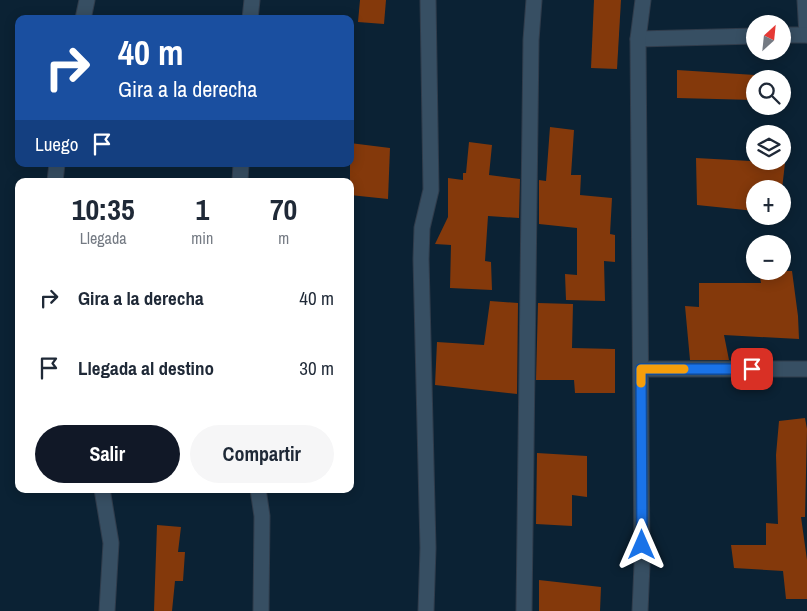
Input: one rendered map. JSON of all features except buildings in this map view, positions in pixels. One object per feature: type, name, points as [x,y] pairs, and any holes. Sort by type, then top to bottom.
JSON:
[{"type":"street","points":[[84,15],[87,0]]},
{"type":"street","points":[[250,15],[252,0]]},
{"type":"street","points":[[426,611],[428,548],[421,258],[422,228],[431,190],[428,0]]},
{"type":"street","points":[[524,611],[531,40],[534,0]]},
{"type":"street","points":[[640,611],[642,565],[638,39],[643,0]]},
{"type":"street","points":[[791,35],[807,35],[805,0]]},
{"type":"street","points":[[638,39],[746,36]]},
{"type":"street","points":[[641,369],[807,368]]},
{"type":"street","points":[[103,493],[111,544],[107,611]]},
{"type":"street","points":[[259,493],[262,516],[261,611]]},
{"type":"slow traffic","points":[[641,383],[641,369],[684,369]]},
{"type":"route","points":[[642,545],[641,369],[752,369]]}]
